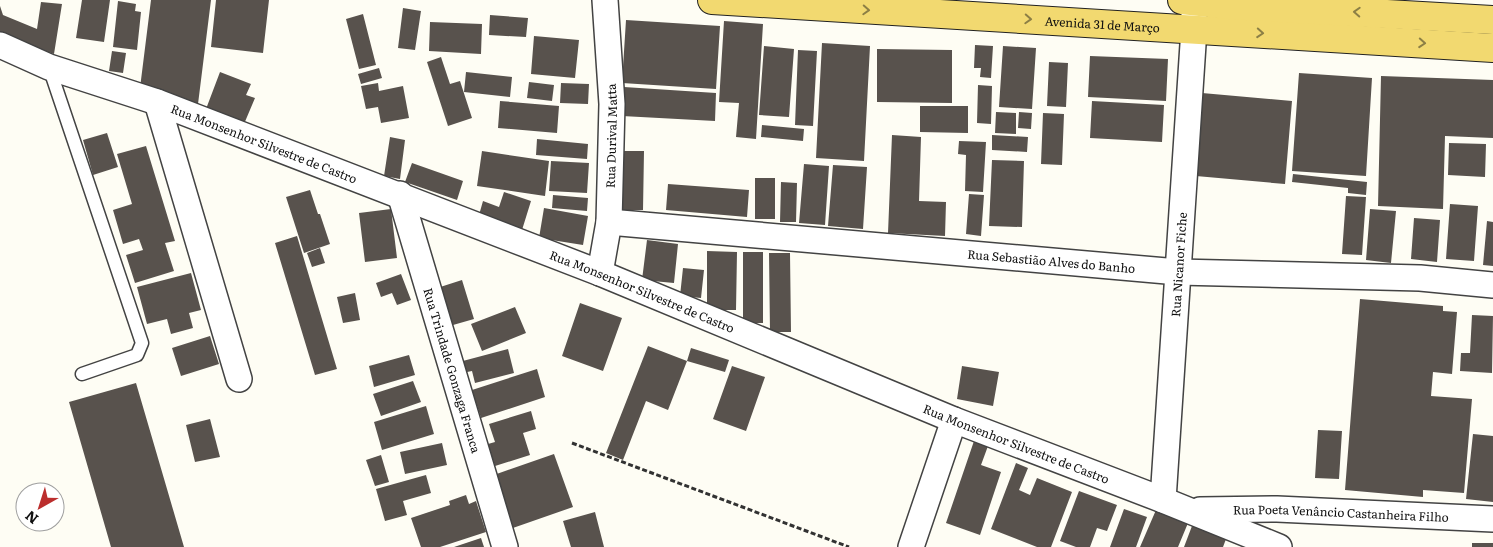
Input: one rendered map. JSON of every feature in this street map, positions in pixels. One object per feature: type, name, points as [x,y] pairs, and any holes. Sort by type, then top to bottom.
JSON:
[{"type":"main road","name":"Avenida 31 de Março","points":[[712,0],[1194,29],[1227,12],[1493,20]]},
{"type":"main road","name":"Avenida 31 de Março","points":[[1182,0],[1194,1],[1227,12],[1493,48]]},
{"type":"street","name":"Rua Durival Matta","points":[[600,273],[609,222],[612,104],[605,0]]},
{"type":"street","name":"Rua Nicanor Fiche","points":[[1163,500],[1194,29],[1194,1]]},
{"type":"street","name":"Rua Monsenhor Silvestre de Castro","points":[[0,45],[49,67],[157,102],[400,194],[600,273],[954,420],[1163,500],[1279,547]]},
{"type":"street","points":[[157,102],[239,379]]},
{"type":"street","name":"Rua Trindade Gonzaga Franca","points":[[400,194],[505,547]]},
{"type":"street","name":"Rua Sebastião Alves do Banho","points":[[609,222],[1178,272],[1420,278],[1493,285]]},
{"type":"street","points":[[911,547],[954,420]]},
{"type":"street","name":"Rua Poeta Venâncio Castanheira Filho","points":[[1190,511],[1277,509],[1493,518]]},
{"type":"lane","points":[[49,67],[142,343],[137,355],[82,374]]},
{"type":"path","points":[[572,443],[849,547]]},
{"type":"building","points":[[82,0],[110,0],[104,42],[76,38]]},
{"type":"building","points":[[151,0],[211,0],[198,104],[139,96]]},
{"type":"building","points":[[216,0],[269,0],[263,53],[211,47]]},
{"type":"building","points":[[118,1],[136,4],[135,11],[141,12],[137,50],[113,47]]},
{"type":"building","points":[[41,2],[62,4],[54,54],[0,35],[0,6],[3,15],[37,29]]},
{"type":"building","points":[[403,8],[421,11],[415,50],[398,48]]},
{"type":"building","points":[[363,14],[376,65],[359,69],[346,19]]},
{"type":"building","points":[[490,15],[528,18],[526,37],[489,35]]},
{"type":"building","points":[[626,20],[720,26],[716,89],[622,83]]},
{"type":"building","points":[[724,21],[763,24],[756,139],[736,137],[739,103],[719,102]]},
{"type":"building","points":[[430,22],[482,24],[481,54],[429,51]]},
{"type":"building","points":[[534,36],[579,40],[575,78],[531,74]]},
{"type":"building","points":[[822,43],[870,46],[864,161],[816,158]]},
{"type":"building","points":[[975,45],[993,46],[991,78],[980,77],[981,68],[974,68]]},
{"type":"building","points":[[764,46],[794,49],[789,117],[759,115]]},
{"type":"building","points":[[1003,46],[1036,48],[1032,109],[999,107]]},
{"type":"building","points":[[877,49],[952,50],[952,103],[877,102]]},
{"type":"building","points":[[798,50],[817,51],[813,126],[795,125]]},
{"type":"building","points":[[112,51],[126,53],[123,73],[109,71]]},
{"type":"building","points":[[1090,56],[1168,59],[1166,101],[1088,97]]},
{"type":"building","points":[[441,57],[450,84],[460,81],[472,118],[448,126],[427,62]]},
{"type":"building","points":[[1049,62],[1068,63],[1066,107],[1047,106]]},
{"type":"building","points":[[379,68],[382,78],[361,84],[358,74]]},
{"type":"building","points":[[220,72],[251,84],[246,95],[255,98],[244,124],[206,109]]},
{"type":"building","points":[[466,72],[512,77],[510,97],[464,92]]},
{"type":"building","points":[[1299,73],[1372,78],[1366,176],[1292,171]]},
{"type":"building","points":[[1381,76],[1493,80],[1493,138],[1445,136],[1443,209],[1378,206]]},
{"type":"building","points":[[529,82],[554,85],[552,101],[527,98]]},
{"type":"building","points":[[378,83],[379,91],[403,86],[409,118],[381,123],[378,107],[366,109],[361,86]]},
{"type":"building","points":[[561,83],[589,84],[588,104],[560,103]]},
{"type":"building","points":[[978,85],[992,86],[991,124],[977,123]]},
{"type":"building","points":[[624,87],[716,93],[715,121],[622,116]]},
{"type":"building","points":[[1202,93],[1292,101],[1285,184],[1196,176]]},
{"type":"building","points":[[500,101],[559,106],[557,133],[498,128]]},
{"type":"building","points":[[1092,101],[1164,105],[1162,142],[1090,138]]},
{"type":"building","points":[[920,106],[968,106],[968,133],[920,132]]},
{"type":"building","points":[[996,112],[1016,113],[1016,134],[995,133]]},
{"type":"building","points":[[1019,112],[1032,113],[1031,129],[1018,128]]},
{"type":"building","points":[[1043,113],[1064,114],[1062,165],[1041,164]]},
{"type":"building","points":[[762,125],[804,129],[803,141],[761,137]]},
{"type":"building","points":[[107,133],[118,167],[93,175],[83,140]]},
{"type":"building","points":[[892,135],[921,137],[919,201],[946,202],[945,236],[888,233]]},
{"type":"building","points":[[992,135],[1028,137],[1027,152],[992,150]]},
{"type":"building","points":[[390,137],[405,140],[400,179],[384,176]]},
{"type":"building","points":[[537,139],[588,144],[587,159],[536,155]]},
{"type":"building","points":[[959,141],[986,142],[983,192],[965,191],[966,155],[958,154]]},
{"type":"building","points":[[1449,143],[1486,144],[1485,177],[1448,175]]},
{"type":"building","points":[[146,146],[175,241],[165,243],[174,271],[135,283],[126,255],[143,250],[139,239],[123,244],[113,210],[132,204],[117,154]]},
{"type":"building","points":[[482,151],[549,161],[545,196],[477,186]]},
{"type":"building","points":[[621,151],[644,151],[643,210],[620,210]]},
{"type":"building","points":[[992,160],[1024,161],[1022,227],[989,226]]},
{"type":"building","points":[[551,161],[589,163],[587,193],[549,191]]},
{"type":"building","points":[[412,163],[463,181],[457,200],[405,182]]},
{"type":"building","points":[[804,164],[829,166],[825,225],[799,223]]},
{"type":"building","points":[[833,165],[867,167],[863,229],[828,226]]},
{"type":"building","points":[[1293,174],[1367,182],[1366,195],[1348,193],[1348,188],[1292,182]]},
{"type":"building","points":[[755,178],[775,178],[775,219],[755,219]]},
{"type":"building","points":[[781,182],[797,183],[796,222],[780,222]]},
{"type":"building","points":[[668,184],[749,190],[747,217],[666,210]]},
{"type":"building","points":[[310,190],[330,244],[304,253],[286,197]]},
{"type":"building","points":[[504,192],[531,201],[522,230],[479,215],[483,201],[499,207]]},
{"type":"building","points":[[969,194],[984,195],[981,236],[966,234]]},
{"type":"building","points":[[553,195],[588,198],[587,211],[552,208]]},
{"type":"building","points":[[1346,196],[1366,197],[1362,255],[1342,254]]},
{"type":"building","points":[[1450,204],[1478,206],[1474,261],[1446,259]]},
{"type":"building","points":[[544,208],[588,216],[583,245],[539,238]]},
{"type":"building","points":[[391,209],[397,258],[365,262],[359,213]]},
{"type":"building","points":[[1370,209],[1396,211],[1391,263],[1366,260]]},
{"type":"building","points":[[1414,218],[1440,220],[1437,262],[1411,259]]},
{"type":"building","points":[[1487,221],[1493,222],[1493,266],[1483,265]]},
{"type":"building","points":[[297,236],[337,369],[315,375],[275,243]]},
{"type":"building","points":[[647,240],[678,244],[674,283],[642,280]]},
{"type":"building","points":[[320,248],[325,263],[312,267],[307,253]]},
{"type":"building","points":[[707,251],[737,252],[736,310],[707,310]]},
{"type":"building","points":[[743,252],[763,252],[763,323],[743,323]]},
{"type":"building","points":[[769,253],[790,253],[791,332],[770,332]]},
{"type":"building","points":[[683,268],[704,270],[701,298],[680,296]]},
{"type":"building","points":[[191,273],[201,310],[189,313],[193,328],[171,334],[167,319],[147,324],[137,287]]},
{"type":"building","points":[[401,274],[411,300],[397,305],[392,293],[381,297],[376,283]]},
{"type":"building","points":[[462,280],[474,319],[446,327],[434,289]]},
{"type":"building","points":[[355,293],[360,320],[343,323],[337,297]]},
{"type":"building","points":[[1360,299],[1443,306],[1443,311],[1457,312],[1452,374],[1433,372],[1431,396],[1472,399],[1464,493],[1423,490],[1423,497],[1345,490]]},
{"type":"building","points":[[580,303],[622,318],[603,371],[562,356]]},
{"type":"building","points":[[515,307],[526,333],[482,351],[471,324]]},
{"type":"building","points":[[1472,315],[1493,316],[1492,373],[1460,371],[1461,353],[1470,353]]},
{"type":"building","points":[[210,336],[219,364],[181,376],[172,348]]},
{"type":"building","points":[[648,346],[687,361],[668,410],[646,401],[623,460],[606,453]]},
{"type":"building","points":[[691,348],[729,360],[725,372],[687,361]]},
{"type":"building","points":[[508,349],[514,373],[475,383],[472,371],[462,373],[459,362]]},
{"type":"building","points":[[409,355],[415,375],[374,387],[369,366]]},
{"type":"building","points":[[732,366],[765,377],[746,431],[713,419]]},
{"type":"building","points":[[962,366],[999,372],[993,406],[957,399]]},
{"type":"building","points":[[537,369],[545,397],[481,418],[472,390]]},
{"type":"building","points":[[413,381],[421,402],[381,416],[373,394]]},
{"type":"building","points":[[136,383],[184,547],[111,547],[69,402]]},
{"type":"building","points":[[426,406],[434,434],[382,450],[374,422]]},
{"type":"building","points":[[531,411],[536,429],[523,433],[530,455],[495,466],[488,444],[495,442],[489,424]]},
{"type":"building","points":[[210,419],[220,457],[195,462],[186,425]]},
{"type":"building","points":[[1318,430],[1342,431],[1339,479],[1315,478]]},
{"type":"building","points":[[1473,434],[1493,436],[1493,502],[1466,499]]},
{"type":"building","points":[[974,441],[988,446],[981,465],[1001,472],[980,535],[946,523]]},
{"type":"building","points":[[442,443],[447,465],[405,474],[400,452]]},
{"type":"building","points":[[554,454],[573,507],[510,529],[491,476]]},
{"type":"building","points":[[381,455],[389,482],[375,486],[366,460]]},
{"type":"building","points":[[1016,463],[1028,468],[1019,490],[1030,495],[1037,478],[1072,492],[1051,547],[1037,547],[991,529]]},
{"type":"building","points":[[426,475],[431,493],[403,501],[407,515],[385,521],[376,489]]},
{"type":"building","points":[[1079,491],[1117,505],[1107,531],[1097,528],[1090,547],[1076,547],[1060,541]]},
{"type":"building","points":[[466,495],[469,504],[476,501],[486,532],[440,547],[421,547],[411,518],[450,505],[449,501]]},
{"type":"building","points":[[1124,509],[1147,517],[1136,547],[1110,547]]},
{"type":"building","points":[[1156,510],[1188,523],[1178,547],[1140,547]]},
{"type":"building","points":[[595,512],[604,547],[571,547],[563,521]]},
{"type":"building","points":[[1192,526],[1226,539],[1223,547],[1184,547]]},
{"type":"building","points":[[481,538],[484,547],[454,547]]},
{"type":"building","points":[[1472,543],[1493,543],[1493,547],[1472,547]]}]
